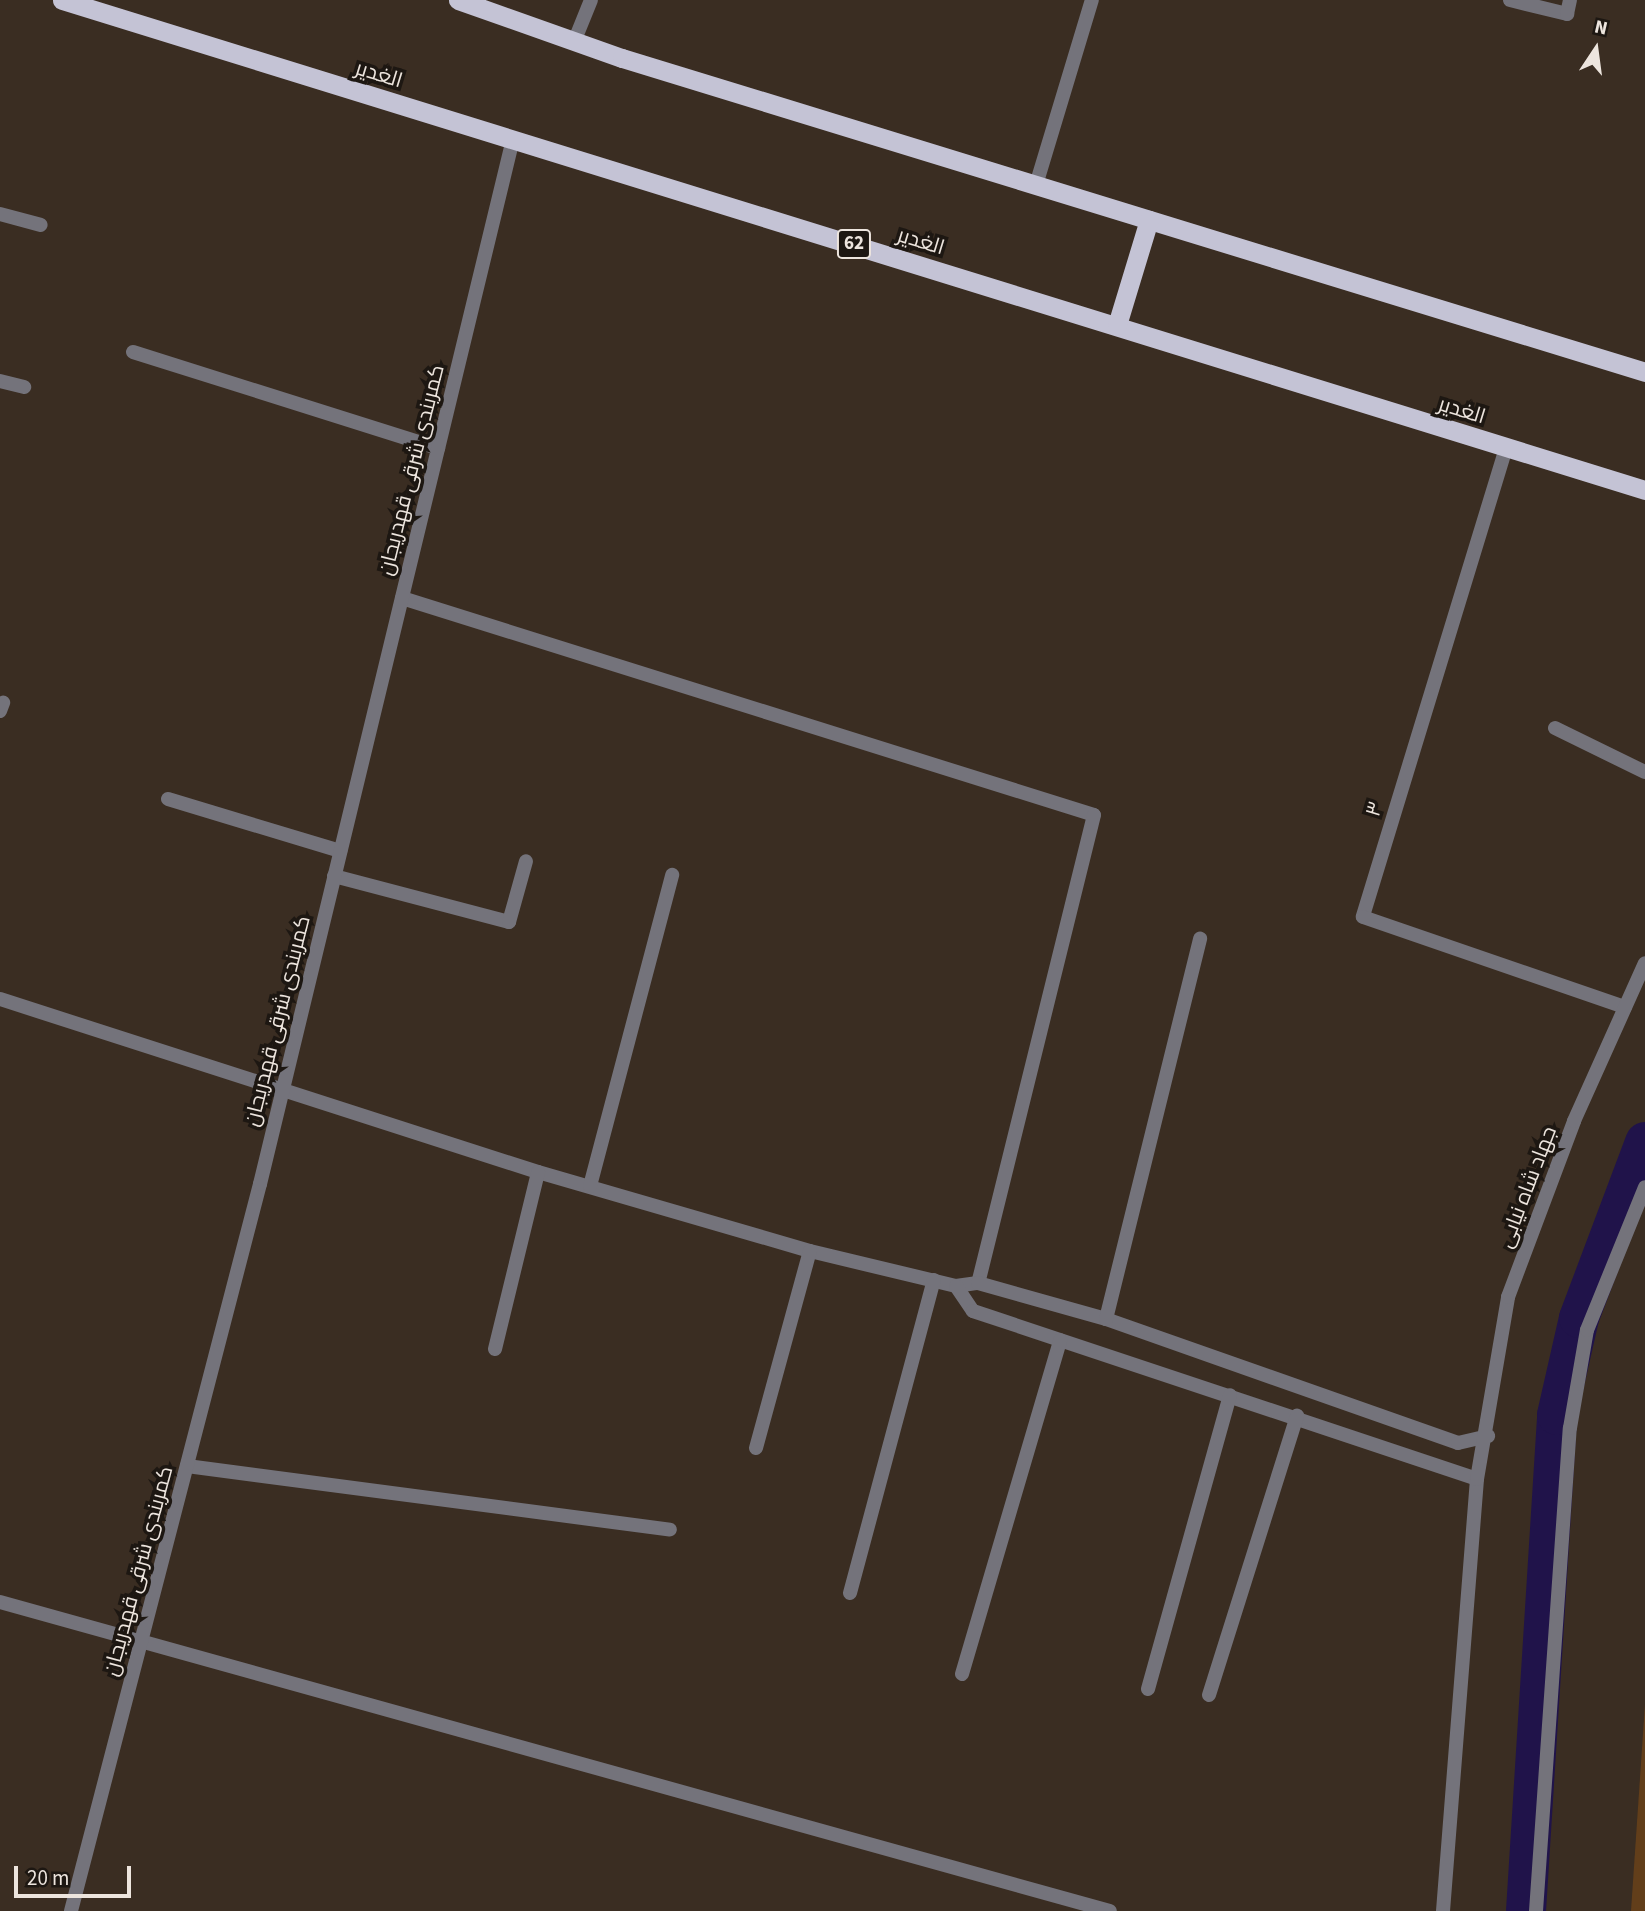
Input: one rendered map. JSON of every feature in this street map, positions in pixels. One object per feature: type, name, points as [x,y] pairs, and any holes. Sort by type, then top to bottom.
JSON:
[{"type":"highway","name":"الغدیر","points":[[62,0],[1645,490]]},
{"type":"highway","points":[[458,0],[574,42],[1645,372]]},
{"type":"highway","points":[[1117,326],[1149,220]]},
{"type":"street","points":[[574,42],[591,0]]},
{"type":"street","points":[[1035,185],[1092,0]]},
{"type":"street","points":[[1510,0],[1567,14],[1570,0]]},
{"type":"street","name":"کمربندی شرقی قهدریجان","points":[[71,1911],[283,1088],[513,139]]},
{"type":"street","points":[[0,214],[41,225]]},
{"type":"street","points":[[133,352],[438,447]]},
{"type":"street","points":[[0,381],[24,387]]},
{"type":"street","name":"۳","points":[[1506,448],[1363,917],[1625,1007]]},
{"type":"street","points":[[401,598],[1094,815],[978,1283]]},
{"type":"street","points":[[1555,728],[1645,772]]},
{"type":"street","points":[[167,799],[340,851]]},
{"type":"street","points":[[334,876],[509,922],[526,861]]},
{"type":"street","points":[[590,1186],[673,875]]},
{"type":"street","points":[[1106,1319],[1200,938]]},
{"type":"street","name":"جهاد شاه نیابی","points":[[1443,1911],[1476,1479],[1488,1436],[1508,1297],[1645,963]]},
{"type":"street","points":[[0,999],[538,1171],[810,1251],[956,1286],[978,1283],[1106,1319],[1458,1443],[1488,1436]]},
{"type":"street","points":[[495,1349],[538,1171]]},
{"type":"street","points":[[1536,1911],[1570,1428],[1587,1330],[1645,1187]]},
{"type":"street","points":[[756,1448],[810,1251]]},
{"type":"street","points":[[850,1593],[934,1280]]},
{"type":"street","points":[[956,1286],[973,1311],[1297,1416],[1476,1479]]},
{"type":"street","points":[[962,1674],[1060,1340]]},
{"type":"street","points":[[1148,1689],[1230,1395]]},
{"type":"street","points":[[1209,1695],[1297,1416]]},
{"type":"street","points":[[187,1466],[670,1530]]},
{"type":"street","points":[[0,1602],[141,1644],[1110,1911]]},
{"type":"shaded area","points":[[1645,1704],[1645,1911],[1631,1911]]},
{"type":"waterway","points":[[1526,1911],[1557,1415],[1579,1318],[1645,1142]]}]
